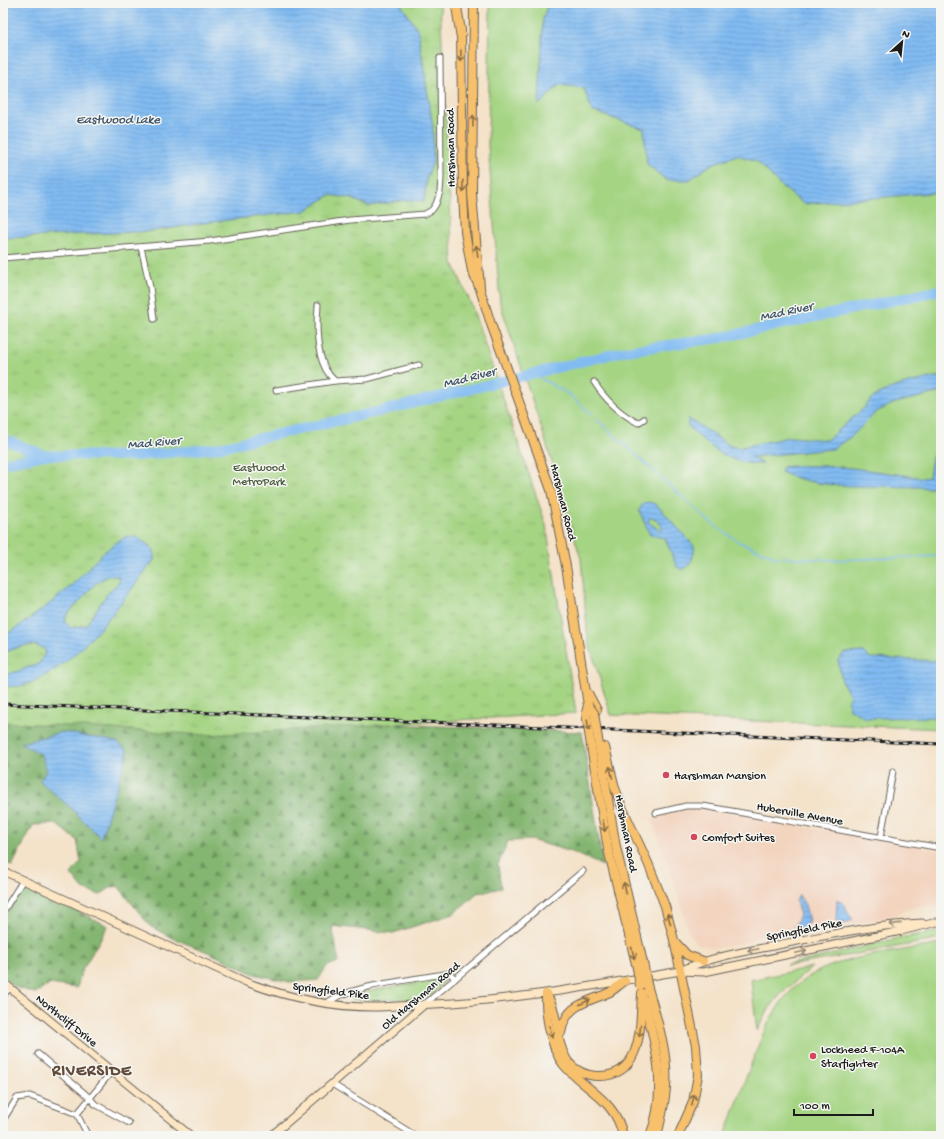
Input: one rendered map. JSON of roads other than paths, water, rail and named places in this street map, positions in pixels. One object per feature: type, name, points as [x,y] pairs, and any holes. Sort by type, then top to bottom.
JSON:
[{"type":"highway","points":[[456,3],[461,35]]},
{"type":"main road","name":"Harshman Road","points":[[461,3],[463,194],[465,232],[472,271],[480,290],[499,348],[526,418],[552,497],[566,566],[588,705],[586,713],[599,746],[608,849],[640,968],[643,987]]},
{"type":"main road","name":"Harshman Road","points":[[474,3],[472,194],[480,290]]},
{"type":"main road","points":[[585,686],[597,710],[599,746],[635,837],[648,863],[665,906],[674,940],[696,1046],[698,1075],[694,1102],[678,1136]]},
{"type":"main road","name":"Springfield Pike","points":[[3,870],[246,982],[286,995],[326,1002],[379,1007],[546,994],[680,971],[704,972],[901,931],[938,921]]},
{"type":"main road","name":"Springfield Pike","points":[[680,971],[703,960],[825,935],[900,924],[938,921]]},
{"type":"main road","points":[[674,940],[687,955],[703,960]]},
{"type":"main road","points":[[561,1044],[562,1025],[570,1012],[581,1004],[610,991],[625,980]]},
{"type":"main road","name":"Northcliff Drive","points":[[3,982],[191,1136]]},
{"type":"main road","points":[[546,994],[553,1003],[561,1044],[568,1060],[579,1071],[586,1074],[602,1076],[619,1071],[632,1058],[638,1042],[643,987]]},
{"type":"main road","points":[[643,987],[659,1062],[658,1104],[650,1136]]},
{"type":"main road","points":[[643,987],[662,1041],[666,1068],[667,1086],[664,1109],[657,1136]]},
{"type":"main road","points":[[546,994],[546,1004],[555,1051],[567,1069],[592,1089],[610,1108],[621,1128],[623,1136]]},
{"type":"main road","name":"Old Harshman Road","points":[[271,1136],[425,1004]]},
{"type":"street","points":[[3,258],[210,241],[350,220],[413,217],[429,213],[436,204],[440,192],[441,178],[440,58]]},
{"type":"street","points":[[141,247],[150,287],[154,319]]},
{"type":"street","points":[[318,305],[318,334],[320,350],[325,365],[336,381]]},
{"type":"street","points":[[276,390],[336,381],[367,379],[419,365]]},
{"type":"street","points":[[594,382],[606,399],[617,410],[638,423],[644,419]]},
{"type":"street","points":[[881,837],[893,771]]},
{"type":"street","name":"Huberville Avenue","points":[[656,813],[686,806],[703,806],[941,848]]},
{"type":"street","name":"Old Harshman Road","points":[[425,1004],[583,871]]},
{"type":"street","points":[[3,912],[23,880]]},
{"type":"street","points":[[326,1002],[342,993],[360,989],[450,973],[455,979]]},
{"type":"street","points":[[3,996],[10,987]]},
{"type":"street","points":[[38,1054],[90,1098],[95,1104],[129,1124]]},
{"type":"street","points":[[77,1114],[112,1071]]},
{"type":"street","points":[[332,1084],[416,1136]]},
{"type":"street","points":[[3,1120],[17,1098],[30,1096],[77,1114],[88,1136]]},
{"type":"water","name":"Eastwood Lake","points":[[3,3],[400,3],[418,30],[433,128],[433,162],[427,177],[424,201],[405,200],[369,206],[350,198],[330,195],[305,211],[203,223],[154,231],[3,238]]},
{"type":"water","points":[[548,3],[941,3],[941,192],[804,204],[781,186],[757,161],[737,155],[712,164],[689,180],[666,180],[647,164],[644,129],[592,111],[584,88],[559,85],[539,105],[543,19]]},
{"type":"water","points":[[935,377],[941,377],[941,392],[895,403],[876,412],[852,436],[832,449],[751,457],[763,464],[740,462],[721,454],[688,426],[688,418],[730,446],[738,448],[789,437],[827,440],[877,395],[896,387]]},
{"type":"water","points":[[941,442],[940,489],[818,483],[799,479],[781,472],[783,467],[818,466],[854,468],[924,478],[929,477],[932,458]]},
{"type":"water","points":[[648,502],[656,504],[694,546],[692,560],[683,570],[677,567],[665,538],[650,535],[639,510],[643,504]],"holes":[[[650,518],[655,518],[662,526],[661,531],[648,522]]]},
{"type":"water","points":[[127,536],[139,538],[154,550],[154,560],[112,614],[97,632],[63,664],[44,676],[24,685],[3,687],[3,675],[39,664],[46,651],[41,647],[31,645],[3,653],[3,637],[39,612],[64,592],[105,552]],"holes":[[[108,576],[118,576],[119,582],[107,594],[86,625],[71,628],[65,622],[66,616],[96,583]]]},
{"type":"water","points":[[864,652],[870,658],[941,661],[941,717],[865,718],[849,708],[848,702],[850,695],[842,682],[838,660],[844,653]]},
{"type":"water","points":[[62,732],[117,742],[128,751],[101,838],[73,810],[40,781],[46,771],[42,755],[21,743]]},
{"type":"water","points":[[799,895],[805,905],[809,922],[799,930],[794,928],[800,915],[796,902]]},
{"type":"water","points":[[837,899],[843,904],[853,919],[847,923],[839,923],[836,921]]},
{"type":"waterway","name":"Mad River","points":[[3,439],[44,455],[137,456],[216,448],[377,412],[625,351],[719,338],[941,290]]},
{"type":"waterway","points":[[533,374],[570,395],[711,523],[739,542],[776,557],[836,560],[941,556]]},
{"type":"waterway","points":[[3,463],[44,455]]},
{"type":"railway","points":[[3,704],[941,744]]},
{"type":"place","name":"Harshman Mansion","points":[[666,775]]},
{"type":"place","name":"Comfort Suites","points":[[694,837]]},
{"type":"place","name":"Lockheed F-104A Starfighter","points":[[813,1056]]},
{"type":"district","name":"RIVERSIDE","points":[[92,1069]]},
{"type":"park label","name":"Eastwood MetroPark","points":[[259,474]]}]
